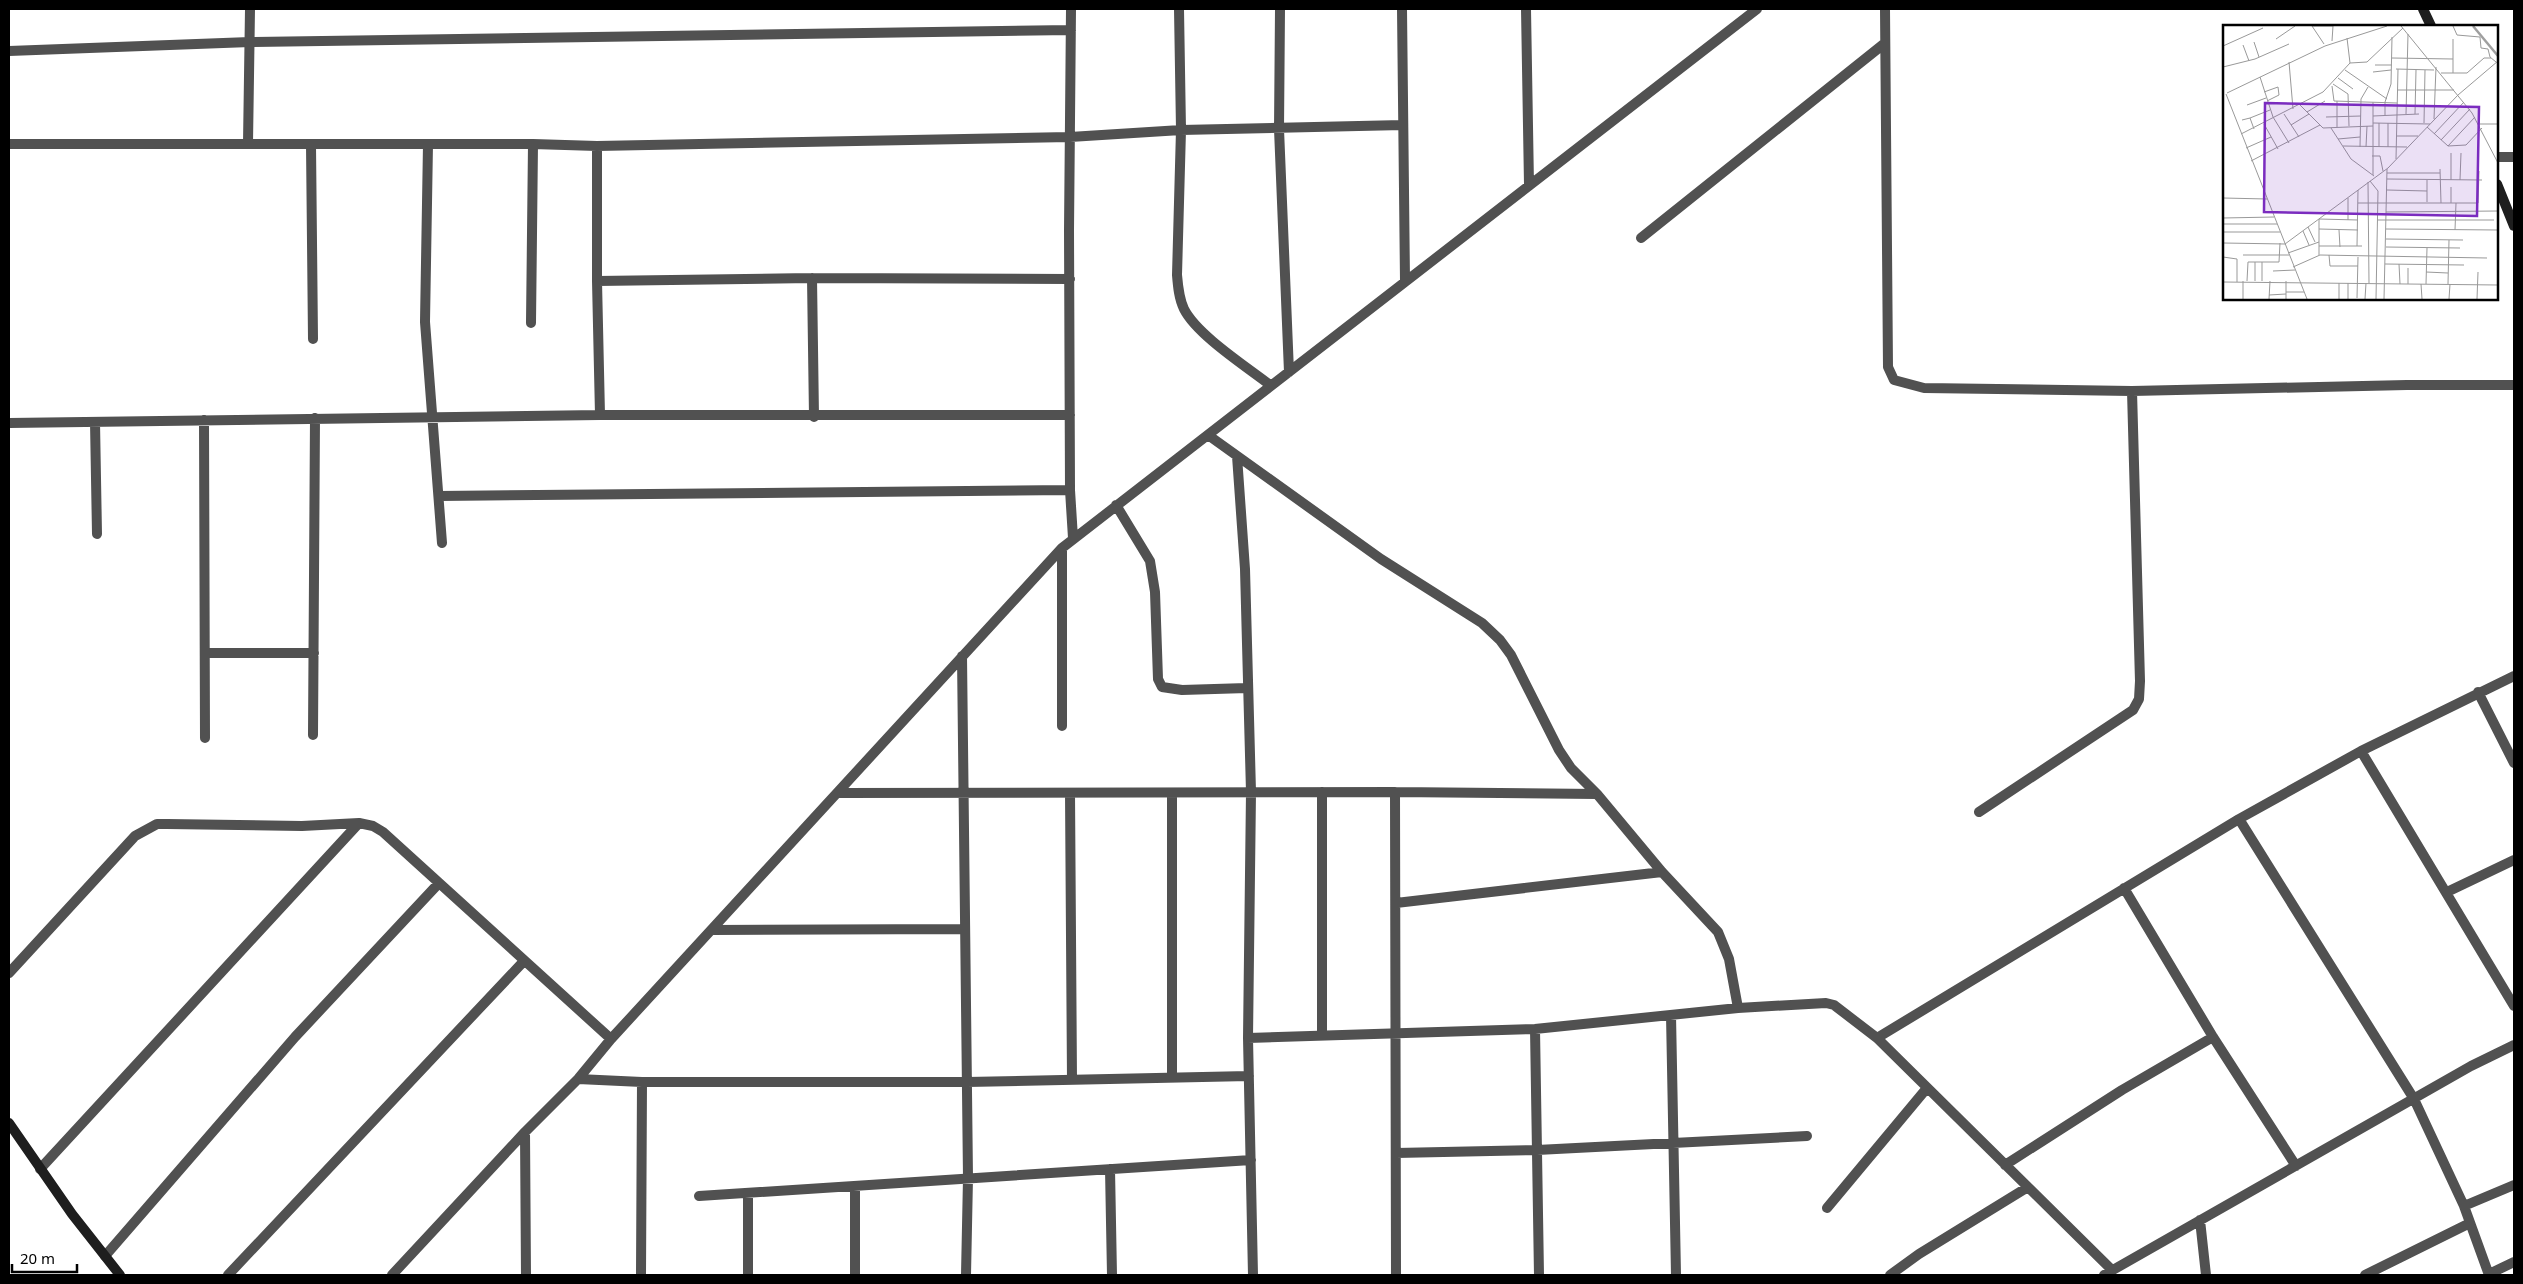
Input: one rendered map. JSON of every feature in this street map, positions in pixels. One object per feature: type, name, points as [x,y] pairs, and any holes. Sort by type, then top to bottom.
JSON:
[{"type":"street","points":[[248,143],[250,9]]},
{"type":"street","points":[[1071,9],[1070,490],[1073,538]]},
{"type":"street","points":[[1179,9],[1181,130],[1177,275],[1183,308],[1193,324],[1270,385]]},
{"type":"street","points":[[1280,9],[1279,129],[1289,372]]},
{"type":"street","points":[[1402,9],[1405,281]]},
{"type":"street","points":[[1526,9],[1529,184]]},
{"type":"street","points":[[392,1275],[525,1132],[578,1079],[611,1040],[1062,548],[1757,9]]},
{"type":"street","points":[[1885,9],[1888,367],[1894,380],[1924,388],[2132,391],[2407,385],[2514,385]]},
{"type":"street","points":[[2423,9],[2431,25]]},
{"type":"street","points":[[9,51],[250,42],[1071,30]]},
{"type":"street","points":[[1641,238],[1885,43]]},
{"type":"street","points":[[9,144],[248,143],[597,146],[1070,137],[1181,130],[1404,125]]},
{"type":"street","points":[[428,144],[425,322],[434,418],[442,542]]},
{"type":"street","points":[[531,324],[533,144]]},
{"type":"street","points":[[311,145],[313,339]]},
{"type":"street","points":[[597,146],[596,281],[600,415]]},
{"type":"street","points":[[2498,157],[2514,157]]},
{"type":"street","points":[[2498,186],[2514,226]]},
{"type":"street","points":[[596,281],[812,278],[1070,280]]},
{"type":"street","points":[[812,278],[814,417]]},
{"type":"street","points":[[1979,812],[2133,710],[2138,699],[2140,681],[2132,391]]},
{"type":"street","points":[[9,423],[600,415],[814,417],[1070,415]]},
{"type":"street","points":[[313,735],[315,418]]},
{"type":"street","points":[[204,420],[204,738]]},
{"type":"street","points":[[95,422],[97,534]]},
{"type":"street","points":[[1208,435],[1381,559],[1482,623],[1500,640],[1511,655],[1562,756],[1571,768],[1597,794],[1662,872],[1718,932],[1729,959],[1738,1008]]},
{"type":"street","points":[[1237,456],[1245,569],[1251,792],[1248,1038],[1253,1275]]},
{"type":"street","points":[[439,496],[1070,490]]},
{"type":"street","points":[[1116,505],[1150,561],[1155,592],[1158,679],[1162,687],[1182,690],[1247,688]]},
{"type":"street","points":[[1062,548],[1062,726]]},
{"type":"street","points":[[205,653],[314,653]]},
{"type":"street","points":[[962,656],[968,1178],[966,1275]]},
{"type":"street","points":[[1877,1038],[2239,819],[2361,751],[2514,676]]},
{"type":"street","points":[[2478,692],[2514,763]]},
{"type":"street","points":[[2361,751],[2514,1006]]},
{"type":"street","points":[[1322,792],[1322,1035]]},
{"type":"street","points":[[838,793],[1394,792],[1597,794]]},
{"type":"street","points":[[1394,792],[1397,1033],[1396,1275]]},
{"type":"street","points":[[1070,793],[1072,1080]]},
{"type":"street","points":[[1172,793],[1172,1078]]},
{"type":"street","points":[[2239,819],[2414,1098],[2464,1206],[2489,1275],[2514,1262]]},
{"type":"street","points":[[9,973],[135,836],[147,828],[167,824],[302,826],[359,823],[373,826],[382,832],[611,1040]]},
{"type":"street","points":[[40,1169],[359,823]]},
{"type":"street","points":[[2447,892],[2514,860]]},
{"type":"street","points":[[1396,903],[1662,872]]},
{"type":"street","points":[[105,1256],[295,1037],[439,883]]},
{"type":"street","points":[[2124,888],[2213,1037],[2296,1166]]},
{"type":"street","points":[[712,930],[965,929]]},
{"type":"street","points":[[228,1275],[524,961]]},
{"type":"street","points":[[1248,1038],[1535,1029],[1738,1008],[1826,1004],[1846,1012],[1877,1038],[2028,1188],[2108,1273],[2414,1098],[2514,1045]]},
{"type":"street","points":[[1672,1015],[1676,1275]]},
{"type":"street","points":[[1535,1029],[1540,1275]]},
{"type":"street","points":[[2005,1165],[2122,1090],[2213,1037]]},
{"type":"street","points":[[578,1079],[642,1082],[967,1082],[1249,1076]]},
{"type":"street","points":[[641,1275],[642,1082]]},
{"type":"street","points":[[1827,1208],[1928,1088]]},
{"type":"street","points":[[9,1123],[40,1169],[120,1275]]},
{"type":"street","points":[[525,1132],[526,1275]]},
{"type":"street","points":[[1396,1154],[1537,1150],[1807,1136]]},
{"type":"street","points":[[699,1196],[1251,1160]]},
{"type":"street","points":[[1110,1169],[1112,1275]]},
{"type":"street","points":[[2464,1206],[2514,1185]]},
{"type":"street","points":[[855,1186],[855,1275]]},
{"type":"street","points":[[1890,1275],[1919,1254],[2028,1188]]},
{"type":"street","points":[[748,1192],[748,1275]]},
{"type":"street","points":[[2200,1220],[2206,1275]]},
{"type":"street","points":[[2365,1275],[2470,1223]]}]
